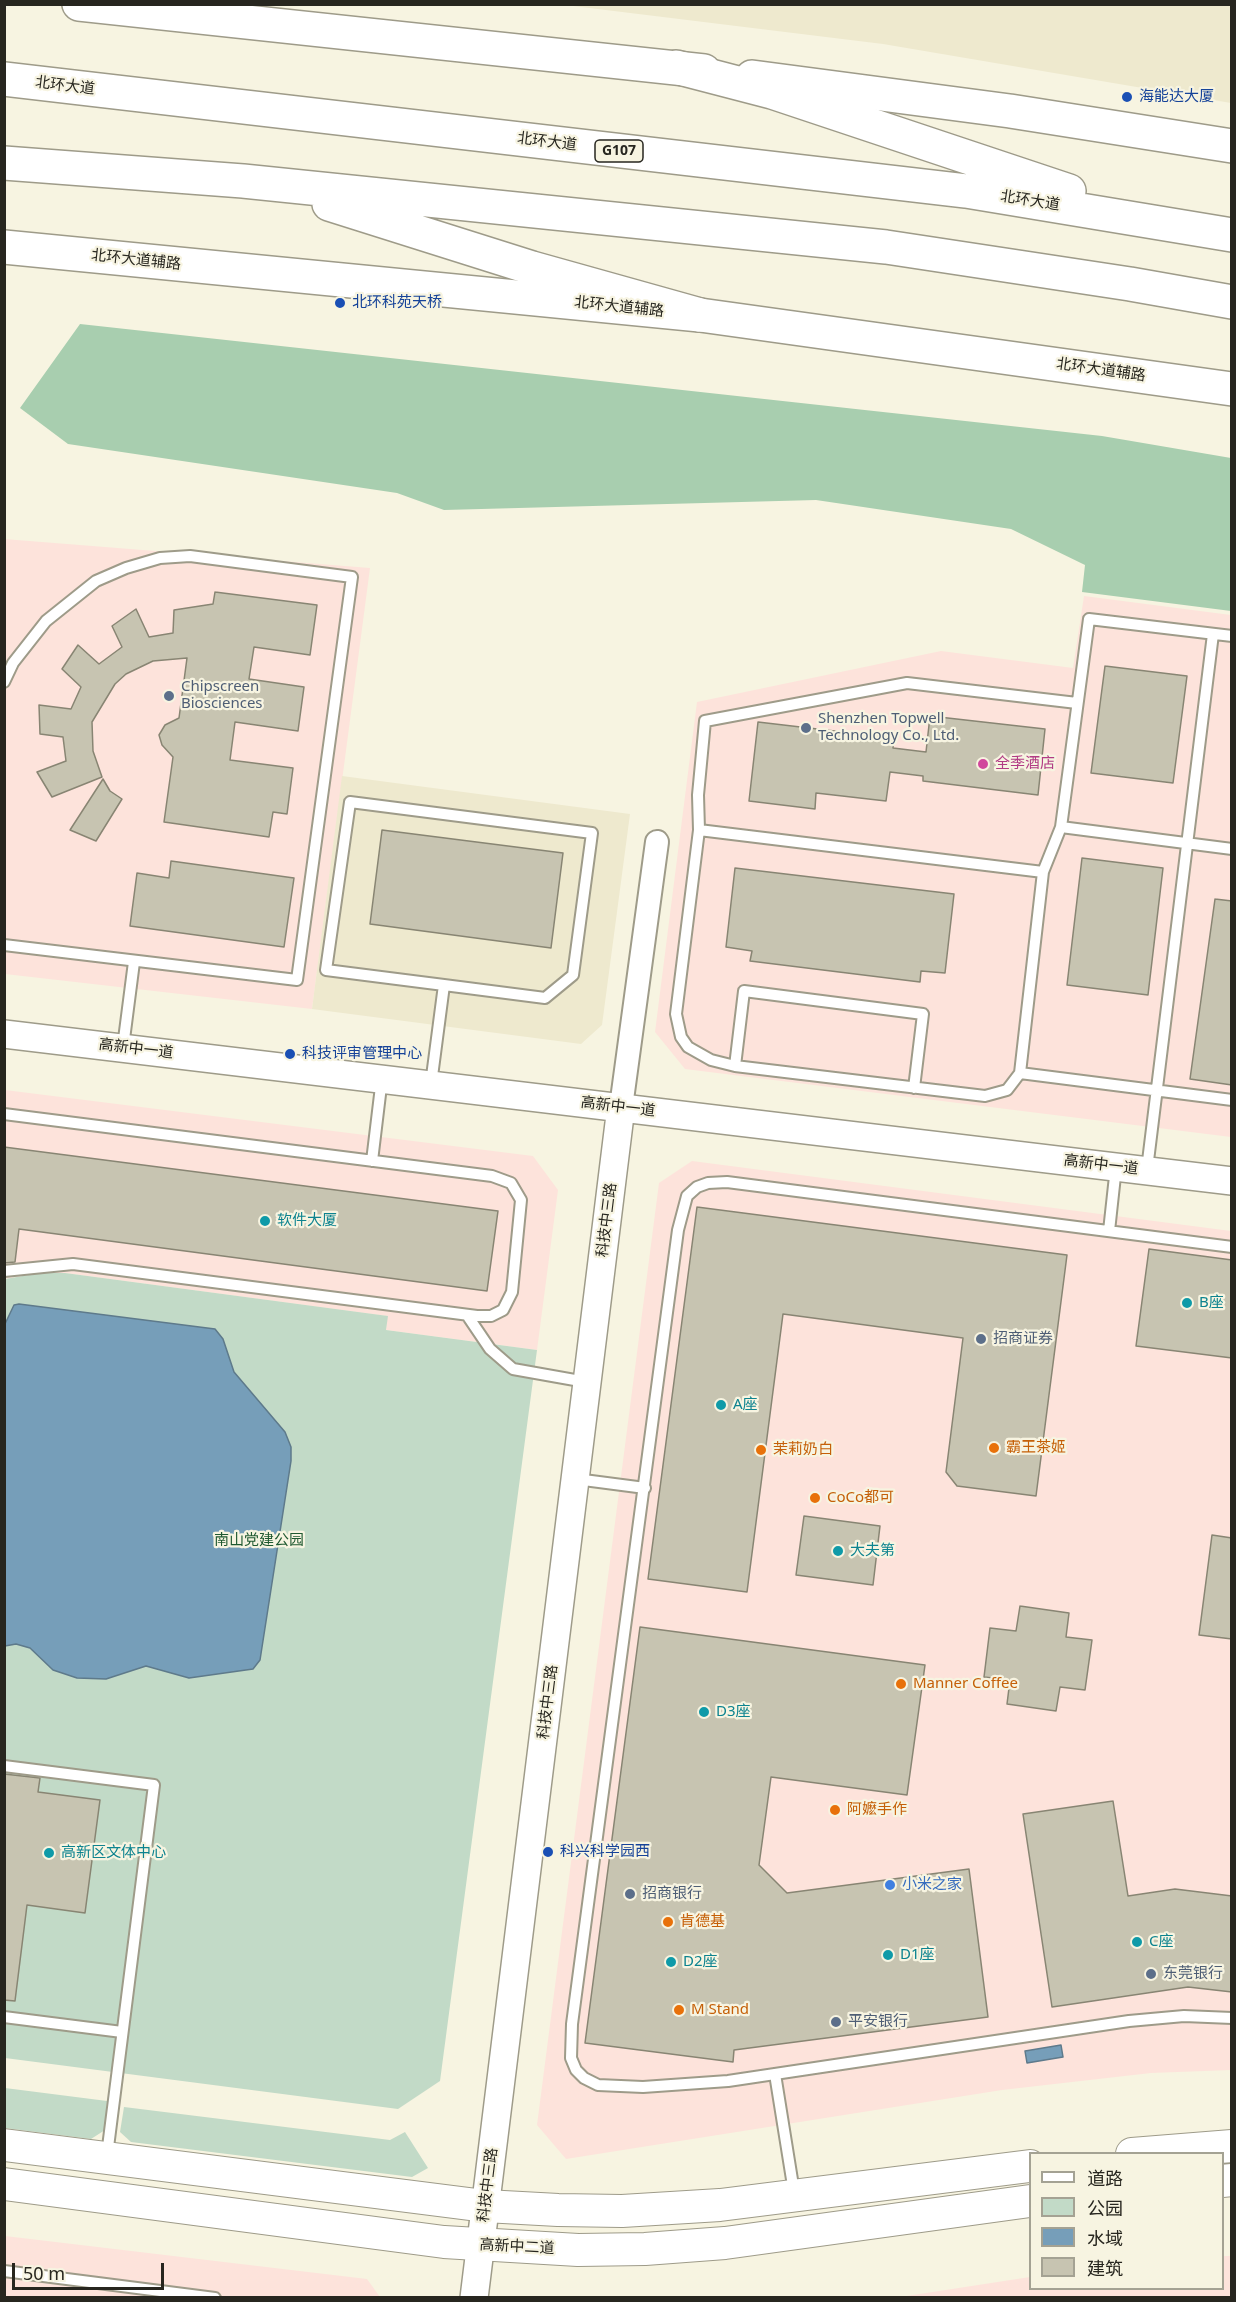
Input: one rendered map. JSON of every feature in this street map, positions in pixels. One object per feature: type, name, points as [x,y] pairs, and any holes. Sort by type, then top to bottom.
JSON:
[{"type":"main road","points":[[80,4],[676,67],[1010,111],[1232,146]]},
{"type":"main road","points":[[676,67],[772,92],[1037,181],[1180,225]]},
{"type":"main road","name":"北环大道","points":[[4,79],[966,191],[1232,235]]},
{"type":"main road","points":[[15,164],[243,181],[886,247],[1232,302]]},
{"type":"main road","points":[[243,181],[330,204],[543,272],[700,315]]},
{"type":"main road","name":"北环大道辅路","points":[[4,247],[700,315],[1232,389]]},
{"type":"main road","points":[[4,2145],[485,2206],[622,2211],[795,2198],[1029,2166]]},
{"type":"main road","points":[[1157,2152],[1232,2146]]},
{"type":"main road","name":"高新中二道","points":[[4,2184],[480,2246],[578,2250],[645,2249],[725,2243],[1029,2201]]},
{"type":"street","points":[[621,1107],[657,842]]},
{"type":"street","name":"高新中一道","points":[[4,1034],[1232,1181]]},
{"type":"street","name":"科技中三路","points":[[474,2298],[621,1107]]},
{"type":"lane","points":[[4,682],[13,663],[46,621],[96,581],[126,568],[160,558],[190,556],[352,577],[297,980],[4,945]]},
{"type":"lane","points":[[1077,702],[907,683],[705,722],[698,795],[699,830],[676,1014],[677,1027],[688,1047],[698,1054],[735,1066],[914,1088],[995,1095],[1007,1090],[1020,1073],[1043,872],[1061,827],[1089,619],[1232,636]]},
{"type":"lane","points":[[1146,1171],[1213,634]]},
{"type":"lane","points":[[350,802],[592,833],[573,975],[545,998],[444,985],[326,970],[350,802]]},
{"type":"lane","points":[[1061,827],[1232,849]]},
{"type":"lane","points":[[699,830],[1043,872]]},
{"type":"lane","points":[[123,1047],[134,962]]},
{"type":"lane","points":[[431,1084],[444,985]]},
{"type":"lane","points":[[735,1066],[744,991],[923,1014],[914,1088]]},
{"type":"lane","points":[[1020,1073],[1232,1100]]},
{"type":"lane","points":[[372,1161],[382,1078]]},
{"type":"lane","points":[[4,1114],[492,1176],[511,1183],[518,1191],[521,1212],[509,1302],[502,1310],[491,1316],[467,1315],[73,1264],[4,1271]]},
{"type":"lane","points":[[1109,1231],[1116,1167]]},
{"type":"lane","points":[[1232,1247],[727,1182],[708,1183],[697,1187],[687,1196],[682,1210],[572,2024],[571,2058],[576,2070],[584,2079],[598,2085],[615,2088],[728,2081],[1129,2020],[1184,2016],[1232,2018]]},
{"type":"lane","points":[[467,1315],[490,1349],[513,1369],[587,1382]]},
{"type":"lane","points":[[575,1479],[645,1488]]},
{"type":"lane","points":[[4,1766],[153,1785],[106,2159]]},
{"type":"lane","points":[[4,2017],[122,2032]]},
{"type":"lane","points":[[776,2074],[795,2198]]},
{"type":"lane","points":[[4,2271],[215,2298]]},
{"type":"shaded area","points":[[565,5],[1231,5],[1231,103],[883,44]]},
{"type":"shaded area","points":[[4,539],[370,568],[312,1009],[5,974]]},
{"type":"shaded area","points":[[1084,596],[1231,615],[1231,1137],[685,1069],[655,1032],[697,702],[941,651],[1073,668]]},
{"type":"shaded area","points":[[342,776],[630,814],[602,1025],[581,1044],[312,1009]]},
{"type":"shaded area","points":[[5,1090],[533,1156],[558,1190],[537,1350],[386,1330],[387,1316],[65,1273],[40,1273],[5,1279]]},
{"type":"shaded area","points":[[692,1161],[1231,1231],[1231,2070],[1151,2073],[1002,2090],[566,2159],[537,2125],[659,1183]]},
{"type":"shaded area","points":[[5,2236],[367,2279],[380,2297],[5,2298]]},
{"type":"shaded area","points":[[1224,2256],[1231,2256],[1231,2297],[900,2297],[1029,2277],[1029,2290],[1224,2290]]},
{"type":"green space","points":[[80,324],[1102,436],[1231,458],[1231,611],[1082,592],[1085,565],[1011,529],[816,500],[444,510],[397,493],[68,444],[20,408]]},
{"type":"green space","name":"南山党建公园","points":[[40,1273],[65,1273],[388,1316],[386,1330],[537,1350],[440,2081],[398,2109],[5,2058],[5,1279]]},
{"type":"green space","points":[[5,2088],[107,2101],[105,2130],[91,2139],[5,2128]]},
{"type":"green space","points":[[124,2107],[390,2140],[405,2132],[428,2168],[412,2177],[131,2142],[120,2132]]},
{"type":"water","points":[[14,1305],[215,1329],[223,1339],[234,1372],[285,1432],[291,1447],[291,1461],[260,1660],[253,1669],[189,1678],[146,1666],[106,1679],[77,1678],[53,1670],[30,1648],[16,1644],[5,1646],[4,1326]]},
{"type":"water","points":[[1061,2045],[1063,2057],[1027,2063],[1025,2051]]},
{"type":"building","points":[[215,592],[317,605],[310,655],[254,647],[249,679],[304,687],[298,731],[235,722],[230,760],[293,768],[287,814],[273,812],[269,837],[164,822],[173,757],[162,745],[159,735],[165,725],[179,718],[187,658],[153,661],[126,674],[115,684],[92,722],[93,751],[102,777],[52,797],[37,772],[66,761],[63,737],[40,734],[39,705],[71,709],[81,687],[62,669],[78,645],[99,664],[122,647],[112,626],[136,609],[149,637],[173,633],[174,610],[213,604]]},
{"type":"building","points":[[1105,666],[1187,676],[1173,783],[1091,773]]},
{"type":"building","points":[[930,716],[1045,729],[1038,795],[923,781],[923,776],[890,772],[886,801],[816,793],[815,809],[749,801],[758,722],[894,738],[893,748],[926,752]]},
{"type":"building","points":[[103,779],[110,791],[122,799],[96,841],[70,830]]},
{"type":"building","points":[[382,830],[563,853],[551,948],[370,924]]},
{"type":"building","points":[[1082,858],[1163,868],[1148,995],[1067,985]]},
{"type":"building","points":[[171,861],[294,878],[284,947],[130,926],[137,873],[169,878]]},
{"type":"building","points":[[735,868],[954,894],[945,973],[921,971],[920,982],[750,961],[752,951],[726,947]]},
{"type":"building","points":[[1215,899],[1232,901],[1232,1085],[1190,1079]]},
{"type":"building","name":"软件大厦","points":[[4,1147],[498,1211],[487,1291],[19,1229],[15,1262],[4,1263]]},
{"type":"building","name":"A座","points":[[697,1207],[1067,1255],[1036,1496],[957,1486],[946,1472],[963,1338],[783,1314],[747,1592],[648,1579]]},
{"type":"building","name":"B座","points":[[1149,1249],[1232,1260],[1232,1358],[1136,1346]]},
{"type":"building","name":"大夫第","points":[[804,1516],[880,1526],[873,1585],[796,1575]]},
{"type":"building","points":[[1212,1535],[1232,1538],[1232,1639],[1199,1635]]},
{"type":"building","points":[[1020,1606],[1069,1613],[1066,1637],[1092,1640],[1085,1690],[1060,1687],[1056,1711],[1007,1704],[1010,1680],[984,1677],[990,1628],[1016,1631]]},
{"type":"building","points":[[640,1627],[925,1665],[907,1795],[771,1777],[759,1865],[787,1893],[969,1869],[988,2017],[734,2050],[733,2062],[585,2043]]},
{"type":"building","name":"高新区文体中心","points":[[4,1774],[40,1778],[38,1792],[100,1800],[85,1913],[27,1905],[15,2001],[4,2000]]},
{"type":"building","name":"C座","points":[[1113,1801],[1128,1896],[1175,1889],[1232,1896],[1232,1992],[1188,1987],[1052,2007],[1023,1814]]},
{"type":"place","name":"海能达大厦","points":[[1127,97]]},
{"type":"place","name":"北环科苑天桥","points":[[340,303]]},
{"type":"place","name":"Chipscreen Biosciences","points":[[169,696]]},
{"type":"place","name":"Shenzhen Topwell Technology Co., Ltd.","points":[[806,728]]},
{"type":"place","name":"全季酒店","points":[[983,764]]},
{"type":"place","name":"科技评审管理中心","points":[[290,1054]]},
{"type":"place","name":"软件大厦","points":[[265,1221]]},
{"type":"place","name":"B座","points":[[1187,1303]]},
{"type":"place","name":"招商证券","points":[[981,1339]]},
{"type":"place","name":"A座","points":[[721,1405]]},
{"type":"place","name":"霸王茶姬","points":[[994,1448]]},
{"type":"place","name":"茉莉奶白","points":[[761,1450]]},
{"type":"place","name":"CoCo都可","points":[[815,1498]]},
{"type":"place","name":"大夫第","points":[[838,1551]]},
{"type":"place","name":"Manner Coffee","points":[[901,1684]]},
{"type":"place","name":"D3座","points":[[704,1712]]},
{"type":"place","name":"阿嬷手作","points":[[835,1810]]},
{"type":"place","name":"科兴科学园西","points":[[548,1852]]},
{"type":"place","name":"高新区文体中心","points":[[49,1853]]},
{"type":"place","name":"小米之家","points":[[890,1885]]},
{"type":"place","name":"招商银行","points":[[630,1894]]},
{"type":"place","name":"肯德基","points":[[668,1922]]},
{"type":"place","name":"C座","points":[[1137,1942]]},
{"type":"place","name":"D1座","points":[[888,1955]]},
{"type":"place","name":"D2座","points":[[671,1962]]},
{"type":"place","name":"东莞银行","points":[[1151,1974]]},
{"type":"place","name":"M Stand","points":[[679,2010]]},
{"type":"place","name":"平安银行","points":[[836,2022]]}]
